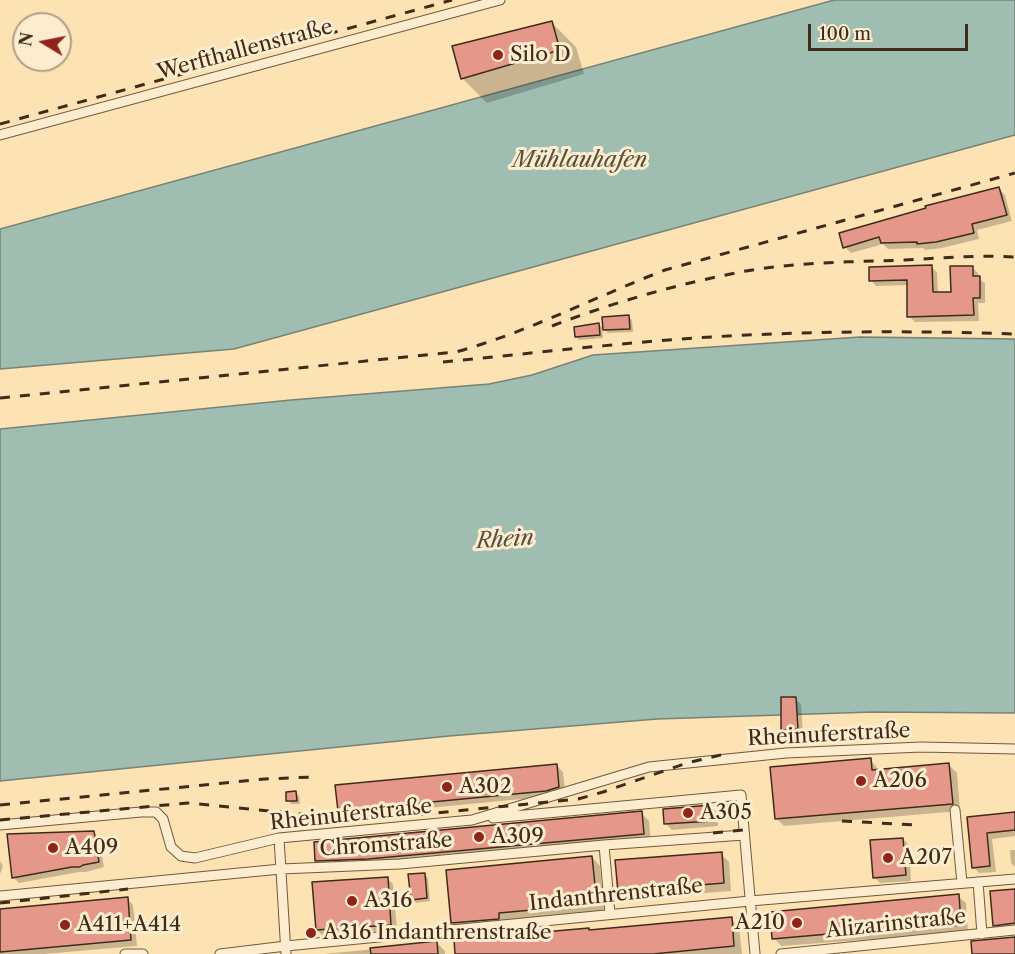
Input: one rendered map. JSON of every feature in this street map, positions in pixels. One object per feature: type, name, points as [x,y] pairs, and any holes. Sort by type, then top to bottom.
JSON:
[{"type":"street","name":"Werfthallenstraße","points":[[0,135],[500,0]]},
{"type":"street","name":"Rheinuferstraße","points":[[0,825],[156,812],[163,819],[171,847],[181,856],[195,858],[279,838],[472,820],[650,767],[786,753],[921,747],[1015,749]]},
{"type":"street","points":[[472,820],[741,795],[755,954]]},
{"type":"street","points":[[955,810],[962,883]]},
{"type":"street","name":"Chromstraße","points":[[0,896],[281,869],[400,864],[744,835]]},
{"type":"street","points":[[279,838],[286,950]]},
{"type":"street","points":[[604,845],[610,914]]},
{"type":"street","name":"Indanthrenstraße","points":[[220,954],[286,950],[610,914],[1015,879]]},
{"type":"street","points":[[978,882],[982,934]]},
{"type":"street","name":"Alizarinstraße","points":[[781,954],[1015,930]]},
{"type":"street","points":[[124,954],[144,954]]},
{"type":"water","name":"Mühlauhafen","points":[[834,0],[1015,0],[1015,135],[234,349],[0,369],[0,229]]},
{"type":"water","name":"Rhein","points":[[860,337],[1015,339],[1015,713],[873,712],[657,719],[449,736],[0,781],[0,429],[291,400],[489,384],[532,375],[593,355]]},
{"type":"building","name":"Silo D","points":[[552,21],[560,50],[461,79],[452,46]]},
{"type":"building","points":[[999,187],[1007,215],[972,224],[974,233],[917,244],[917,242],[881,243],[879,237],[843,248],[839,233],[926,208],[925,206]]},
{"type":"building","points":[[932,265],[933,292],[951,292],[950,266],[973,266],[973,276],[980,276],[980,298],[973,298],[974,315],[907,317],[907,280],[869,281],[869,267]]},
{"type":"building","points":[[629,315],[630,329],[603,330],[602,317]]},
{"type":"building","points":[[599,323],[600,335],[575,337],[574,327]]},
{"type":"building","points":[[781,697],[796,697],[798,729],[781,730]]},
{"type":"building","name":"A206","points":[[871,758],[872,770],[949,763],[953,804],[775,819],[770,767]]},
{"type":"building","name":"A302","points":[[557,764],[559,787],[546,791],[338,811],[335,785]]},
{"type":"building","points":[[296,791],[297,801],[286,801],[286,792]]},
{"type":"building","name":"A305","points":[[711,805],[713,821],[664,824],[663,809]]},
{"type":"building","name":"A309","points":[[642,811],[644,834],[368,859],[315,861],[314,842]]},
{"type":"building","points":[[1015,812],[1015,830],[987,833],[990,866],[972,868],[967,817]]},
{"type":"building","name":"A409","points":[[94,831],[99,862],[12,878],[7,834]]},
{"type":"building","name":"A207","points":[[903,838],[906,875],[873,878],[870,840]]},
{"type":"building","points":[[722,852],[724,883],[618,892],[615,860]]},
{"type":"building","points":[[592,856],[597,904],[499,913],[499,919],[451,923],[446,870]]},
{"type":"building","points":[[425,873],[427,898],[411,900],[408,874]]},
{"type":"building","name":"A316","points":[[388,877],[391,925],[316,930],[312,882]]},
{"type":"building","points":[[1015,889],[1015,923],[993,926],[990,891]]},
{"type":"building","points":[[959,894],[961,925],[772,939],[770,912]]},
{"type":"building","name":"A411+A414","points":[[128,897],[131,940],[0,952],[0,909]]},
{"type":"building","points":[[732,917],[734,946],[653,954],[455,954],[454,940]]},
{"type":"building","points":[[1015,937],[1015,954],[972,954],[971,941]]},
{"type":"building","points":[[437,941],[438,954],[371,954],[370,948]]},
{"type":"railway","points":[[0,124],[452,0]]},
{"type":"railway","points":[[0,398],[456,352],[509,335],[665,270],[1015,173]]},
{"type":"railway","points":[[552,326],[648,294],[697,281],[766,268],[845,262],[1015,257]]},
{"type":"railway","points":[[443,362],[629,343],[746,335],[880,332],[1015,334]]},
{"type":"railway","points":[[0,820],[188,803],[311,815],[426,814],[578,799],[687,763],[729,753]]},
{"type":"railway","points":[[0,805],[265,779],[313,777]]},
{"type":"railway","points":[[842,821],[917,825]]},
{"type":"railway","points":[[713,833],[744,830]]},
{"type":"railway","points":[[0,903],[128,889]]},
{"type":"place","name":"Silo D","points":[[498,55]]},
{"type":"place","name":"A206","points":[[861,781]]},
{"type":"place","name":"A302","points":[[447,787]]},
{"type":"place","name":"A305","points":[[688,813]]},
{"type":"place","name":"A309","points":[[479,837]]},
{"type":"place","name":"A409","points":[[53,848]]},
{"type":"place","name":"A207","points":[[888,858]]},
{"type":"place","name":"A316","points":[[352,901]]},
{"type":"place","name":"A210","points":[[797,923]]},
{"type":"place","name":"A411+A414","points":[[65,925]]},
{"type":"place","name":"A316 Indanthrenstraße","points":[[311,933]]}]
